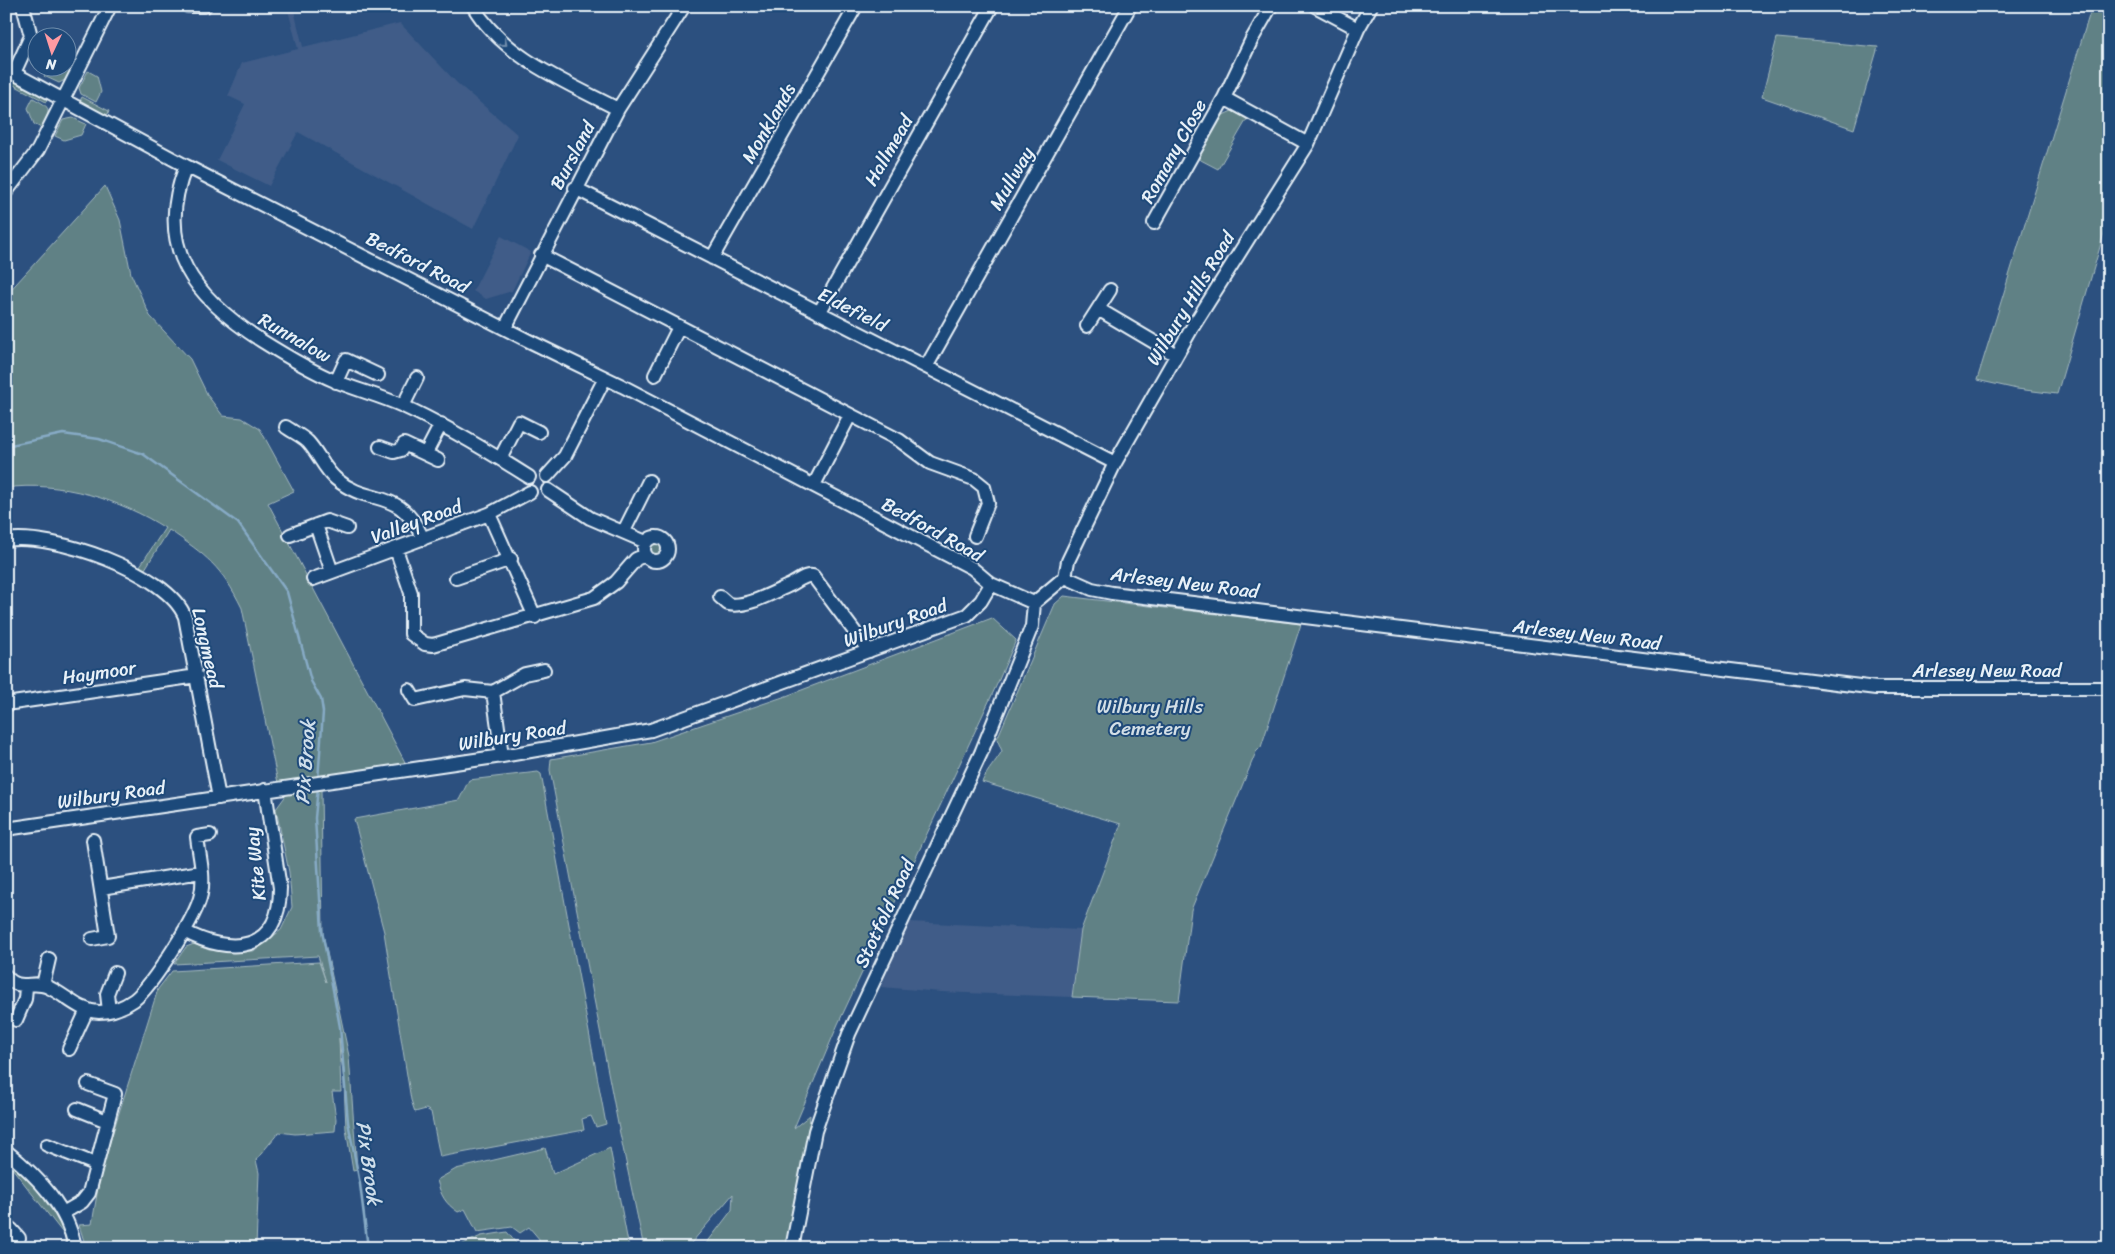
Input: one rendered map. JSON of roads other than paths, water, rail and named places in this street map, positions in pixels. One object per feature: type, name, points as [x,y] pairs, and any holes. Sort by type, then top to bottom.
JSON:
[{"type":"street","points":[[10,71],[30,36],[23,6]]},
{"type":"street","points":[[6,192],[38,150],[110,6]]},
{"type":"street","points":[[188,6],[205,6]]},
{"type":"street","points":[[473,6],[492,33],[509,48],[529,61],[618,109]]},
{"type":"street","name":"Bursland","points":[[505,328],[575,188],[618,109],[684,6]]},
{"type":"street","name":"Monklands","points":[[712,258],[856,6]]},
{"type":"street","name":"Hallmead","points":[[819,313],[992,6]]},
{"type":"street","name":"Mullway","points":[[926,367],[1130,6]]},
{"type":"street","name":"Romany Close","points":[[1154,223],[1224,98],[1252,39],[1272,6]]},
{"type":"street","points":[[1315,6],[1358,29]]},
{"type":"street","name":"Wilbury Hills Road","points":[[1065,577],[1068,561],[1115,463],[1176,355],[1308,144],[1358,29],[1372,6]]},
{"type":"street","name":"Bedford Road","points":[[10,71],[186,166],[814,485],[972,568],[991,584],[1034,603]]},
{"type":"street","name":"Romany Close","points":[[1224,98],[1308,144]]},
{"type":"street","name":"Runnalow","points":[[186,166],[178,187],[174,227],[185,266],[197,286],[229,320],[298,364],[336,382],[403,406],[441,424],[529,477]]},
{"type":"street","name":"Eldefield","points":[[575,188],[1115,463]]},
{"type":"street","name":"Bedford Road","points":[[541,255],[899,440],[930,463],[979,482],[984,487],[988,503],[976,536]]},
{"type":"street","points":[[1087,326],[1110,290]]},
{"type":"street","points":[[1098,309],[1176,355]]},
{"type":"street","points":[[655,375],[678,327]]},
{"type":"street","points":[[336,382],[346,360],[378,375]]},
{"type":"street","points":[[403,406],[417,378]]},
{"type":"street","points":[[547,476],[565,456],[605,378]]},
{"type":"street","points":[[814,485],[850,415]]},
{"type":"street","points":[[500,459],[519,422],[539,432]]},
{"type":"street","points":[[426,453],[441,424]]},
{"type":"street","points":[[286,427],[308,443],[331,474],[341,483],[401,507],[417,524],[424,539]]},
{"type":"street","points":[[380,447],[394,452],[401,450],[404,444],[438,460]]},
{"type":"street","points":[[538,472],[547,476],[550,483],[548,490],[539,496],[530,492],[526,484],[529,477],[538,472]]},
{"type":"street","points":[[624,530],[649,481]]},
{"type":"street","points":[[548,490],[590,518],[624,530],[646,542]]},
{"type":"street","name":"Valley Road","points":[[314,579],[489,514],[530,492]]},
{"type":"street","points":[[489,514],[511,558],[535,616]]},
{"type":"street","points":[[290,535],[327,521],[347,528]]},
{"type":"street","points":[[316,525],[332,572]]},
{"type":"street","points":[[653,537],[661,537],[666,540],[669,549],[667,556],[658,561],[650,560],[645,555],[646,542],[653,537]]},
{"type":"street","name":"Longmead","points":[[6,540],[30,538],[102,556],[128,568],[177,602],[185,617],[219,798]]},
{"type":"street","points":[[396,549],[411,593],[411,634],[417,640],[433,645],[584,602],[602,593],[623,576],[636,559],[645,555]]},
{"type":"street","points":[[456,578],[511,558]]},
{"type":"street","points":[[720,597],[728,604],[738,604],[788,586],[807,575],[813,576],[869,651]]},
{"type":"street","points":[[1034,603],[1065,577]]},
{"type":"street","name":"Arlesey New Road","points":[[1065,577],[1092,589],[1112,593],[1876,688],[2109,688]]},
{"type":"street","name":"Wilbury Road","points":[[6,829],[502,756],[651,730],[967,615],[981,600],[991,584]]},
{"type":"street","name":"Stotfold Road","points":[[792,1248],[815,1131],[849,1034],[981,753],[1032,626],[1034,603]]},
{"type":"street","points":[[408,690],[414,700],[465,689],[493,692],[525,674],[544,670]]},
{"type":"street","name":"Haymoor","points":[[6,704],[196,676]]},
{"type":"street","points":[[493,692],[502,756]]},
{"type":"street","name":"Kite Way","points":[[184,931],[214,944],[237,947],[261,936],[274,921],[280,900],[280,888],[265,790]]},
{"type":"street","points":[[6,976],[15,984],[26,987],[43,985],[87,1010],[109,1011],[119,1008],[138,996],[184,931],[200,899],[201,872],[197,837],[210,835]]},
{"type":"street","points":[[92,840],[108,936],[92,939]]},
{"type":"street","points":[[101,888],[201,872]]},
{"type":"street","points":[[43,985],[49,959]]},
{"type":"street","points":[[109,1011],[107,994],[115,973]]},
{"type":"street","points":[[16,1020],[26,995],[26,987]]},
{"type":"street","points":[[69,1049],[87,1010]]},
{"type":"street","points":[[63,1213],[82,1202],[89,1193],[95,1164],[115,1094],[88,1084]]},
{"type":"street","points":[[77,1109],[107,1121]]},
{"type":"street","points":[[47,1145],[95,1164]]},
{"type":"street","points":[[9,1158],[42,1184],[63,1213],[71,1231],[75,1248]]},
{"type":"street","points":[[6,1231],[11,1229],[19,1238]]},
{"type":"waterway","name":"Pix Brook","points":[[6,446],[63,434],[99,439],[143,454],[238,523],[287,592],[311,681],[321,699],[323,712],[318,780]]},
{"type":"waterway","name":"Pix Brook","points":[[318,787],[315,818],[322,931],[340,1027],[348,1122],[360,1184],[368,1248]]},
{"type":"park label","name":"Wilbury Hills Cemetery","points":[[1150,717]]}]
